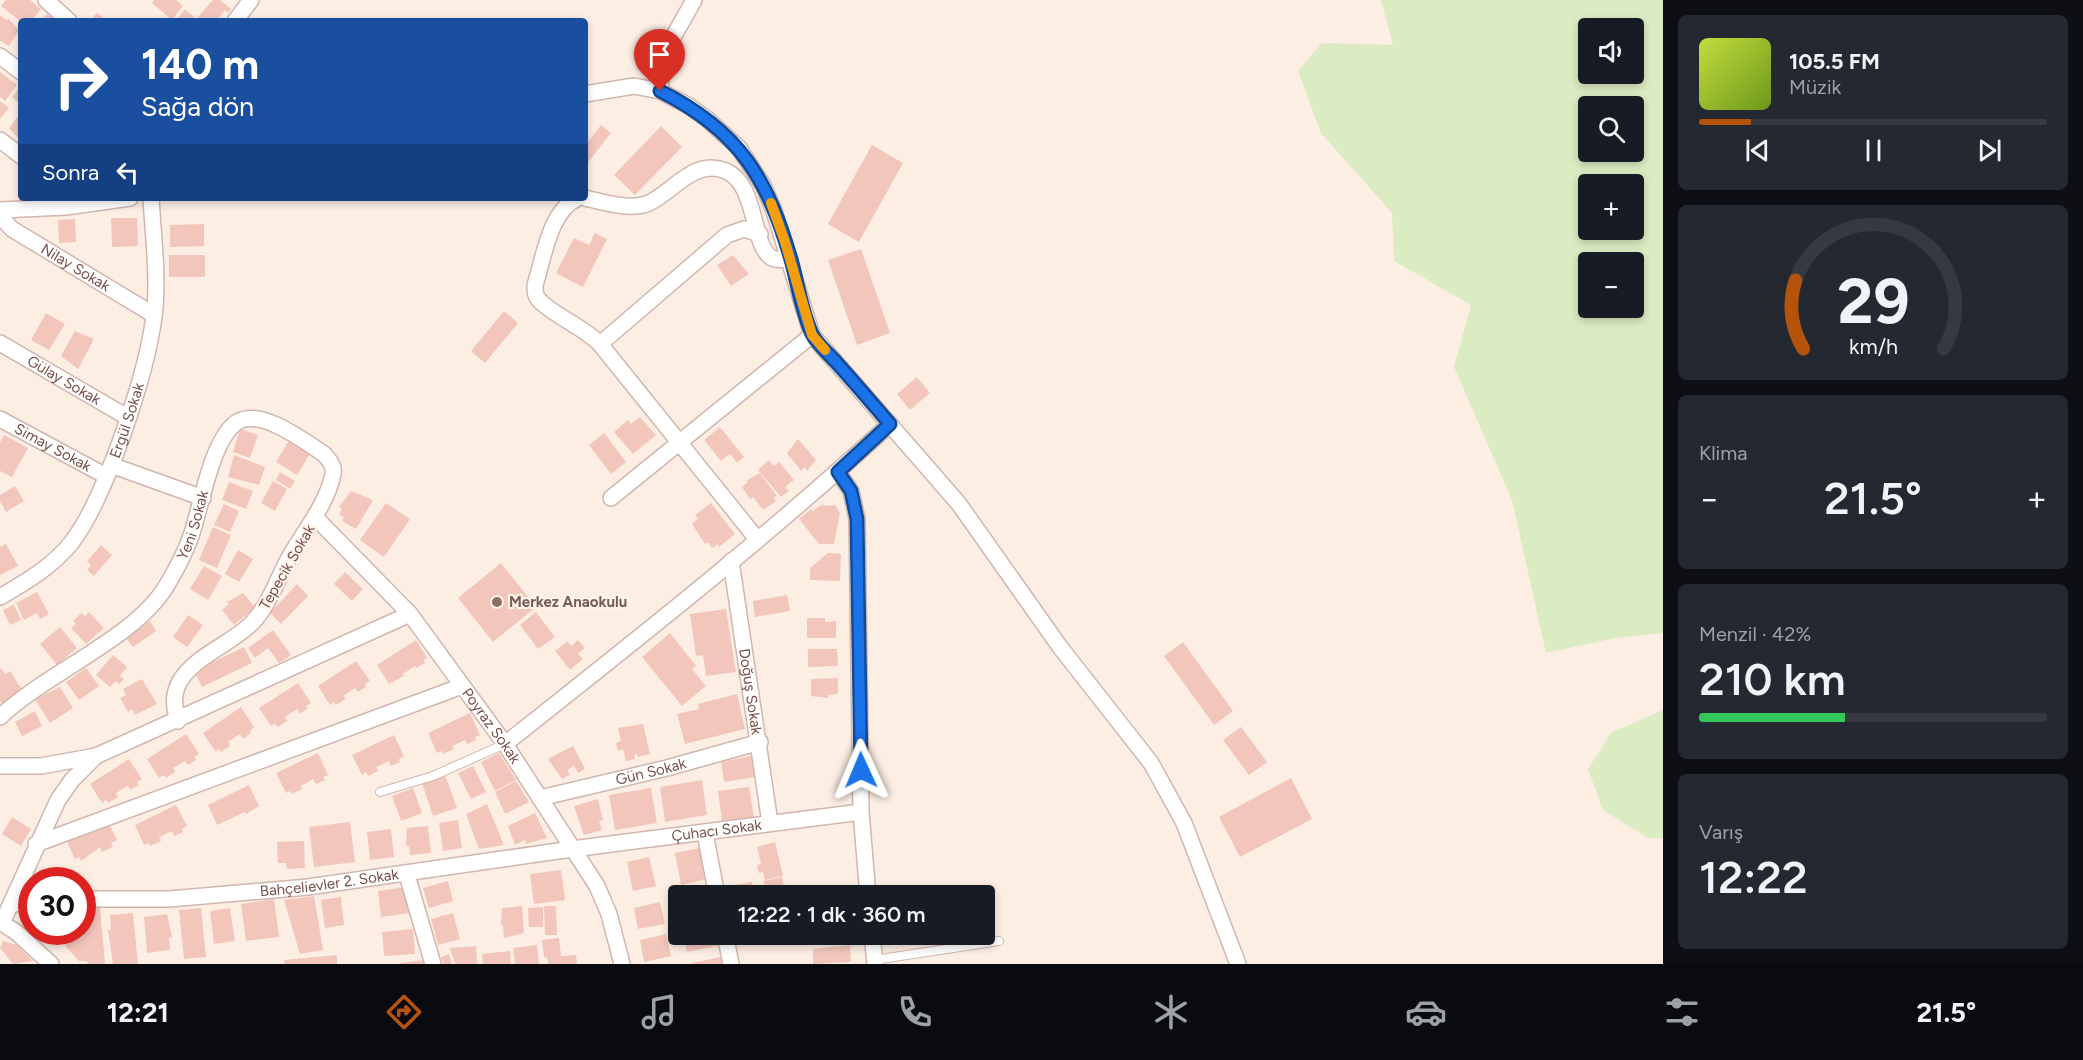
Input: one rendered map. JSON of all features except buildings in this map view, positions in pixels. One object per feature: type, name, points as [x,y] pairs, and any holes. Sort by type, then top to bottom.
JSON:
[{"type":"street","points":[[46,0],[66,18]]},
{"type":"street","points":[[660,91],[662,57],[694,0]]},
{"type":"street","points":[[236,18],[243,3]]},
{"type":"street","points":[[0,56],[18,70]]},
{"type":"street","points":[[588,94],[634,86],[660,91],[689,106],[739,148],[763,185],[790,259],[812,335],[959,504],[1060,647],[1161,779],[1184,823],[1238,964]]},
{"type":"street","points":[[0,140],[18,154]]},
{"type":"street","points":[[588,198],[639,206],[649,203],[689,174],[716,168],[732,174],[739,182],[753,213],[767,254],[772,258],[790,259]]},
{"type":"street","points":[[0,210],[82,201]]},
{"type":"street","name":"Ergül Sokak","points":[[0,597],[40,572],[72,542],[108,471],[149,345],[154,315],[151,201]]},
{"type":"street","points":[[570,201],[554,226],[535,285],[535,294],[540,302],[579,326],[600,344],[757,539]]},
{"type":"street","name":"Nilay Sokak","points":[[0,216],[12,230],[154,315]]},
{"type":"street","points":[[600,344],[727,235],[744,229],[760,234]]},
{"type":"street","points":[[611,498],[812,335]]},
{"type":"street","name":"Gülay Sokak","points":[[0,343],[127,417]]},
{"type":"street","name":"Yeni Sokak","points":[[0,717],[40,684],[108,640],[152,605],[166,588],[180,562],[218,450],[228,431],[241,420],[260,417],[316,449],[331,462],[334,474],[315,517]]},
{"type":"street","name":"Simay Sokak","points":[[0,419],[108,471],[203,498]]},
{"type":"street","points":[[505,744],[732,561],[838,472],[890,424]]},
{"type":"street","points":[[838,472],[851,491],[857,519],[861,812],[867,885]]},
{"type":"street","name":"Poyraz Sokak","points":[[315,517],[410,614],[505,744],[603,898],[622,964]]},
{"type":"street","name":"Tepecik Sokak","points":[[178,721],[174,698],[181,679],[240,633],[259,615],[290,556],[315,517]]},
{"type":"street","name":"Doğuş Sokak","points":[[732,561],[770,823]]},
{"type":"street","points":[[0,766],[40,766],[96,756],[178,721],[410,614]]},
{"type":"street","points":[[36,844],[462,686]]},
{"type":"street","name":"Gün Sokak","points":[[540,798],[667,768],[760,742]]},
{"type":"street","points":[[51,964],[16,932],[1,922],[13,904],[36,844],[58,800],[72,780],[96,756]]},
{"type":"street","name":"Çuhacı Sokak","points":[[572,849],[861,812]]},
{"type":"street","points":[[705,833],[715,885]]},
{"type":"street","name":"Bahçelievler 2. Sokak","points":[[96,899],[169,898],[308,887],[572,849]]},
{"type":"street","points":[[407,874],[433,964]]},
{"type":"street","points":[[13,904],[18,903]]},
{"type":"street","points":[[727,945],[731,964]]},
{"type":"street","points":[[873,945],[875,962]]},
{"type":"lane","points":[[380,792],[433,776],[505,744]]},
{"type":"lane","points":[[875,962],[999,941]]},
{"type":"green space","points":[[1381,0],[1663,0],[1663,633],[1615,638],[1546,653],[1512,500],[1454,367],[1471,305],[1394,261],[1392,213],[1321,133],[1298,71],[1322,43],[1393,45]]},
{"type":"green space","points":[[1663,710],[1663,838],[1648,838],[1603,810],[1588,769],[1611,733]]},
{"type":"slow traffic","points":[[771,203],[785,242],[812,335],[825,350]]},
{"type":"place","name":"Merkez Anaokulu","points":[[497,602]]},
{"type":"route","points":[[660,91],[689,106],[707,119],[739,148],[750,163],[774,211],[812,335],[890,424],[838,472],[851,491],[857,519],[861,770]]}]
